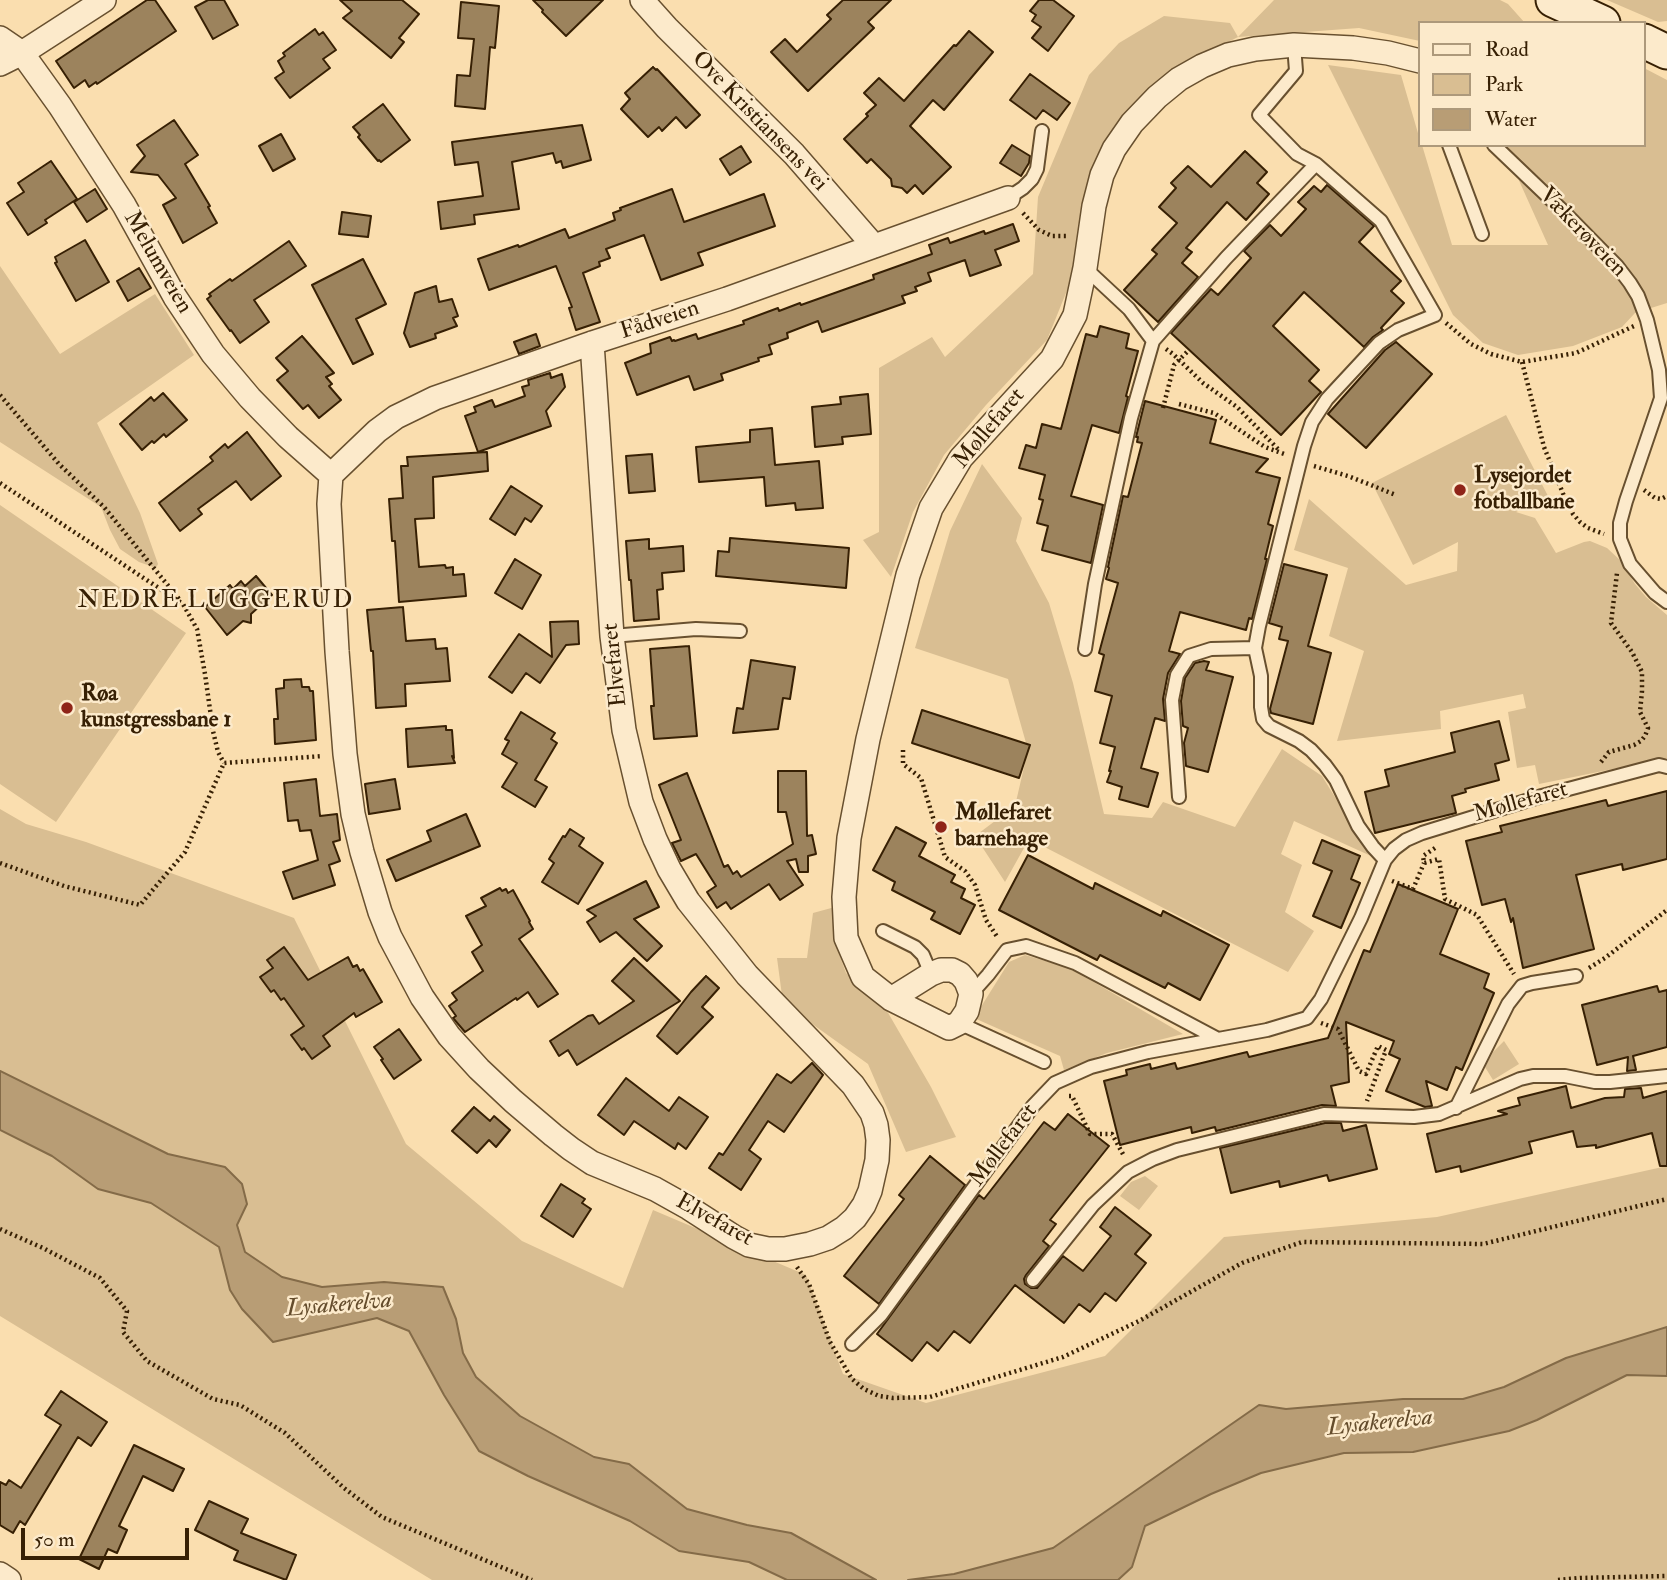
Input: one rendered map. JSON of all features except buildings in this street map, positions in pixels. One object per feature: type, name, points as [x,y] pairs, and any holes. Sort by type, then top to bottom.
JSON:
[{"type":"main road","points":[[1561,10],[1597,21]]},
{"type":"main road","points":[[1646,42],[1667,52]]},
{"type":"street","points":[[0,64],[22,53],[104,0]]},
{"type":"street","name":"Ove Kristiansens vei","points":[[642,0],[794,154],[874,246]]},
{"type":"street","name":"Melumveien","points":[[0,38],[22,53],[60,106],[100,166],[175,297],[213,354],[288,437],[331,475]]},
{"type":"street","name":"Møllefaret","points":[[959,1023],[949,1028],[891,999],[863,977],[846,938],[844,897],[849,838],[868,739],[908,575],[931,508],[961,458],[1052,359],[1074,315],[1085,268],[1094,206],[1114,149],[1132,123],[1157,97],[1179,79],[1202,66],[1228,55],[1255,49],[1294,45],[1353,48],[1418,60]]},
{"type":"street","name":"Fådveien","points":[[331,475],[377,431],[396,417],[435,398],[727,299],[1008,198]]},
{"type":"street","name":"Elvefaret","points":[[331,475],[329,504],[337,651],[345,754],[353,814],[380,912],[390,937],[422,997],[449,1036],[513,1101],[592,1163],[655,1189],[749,1245],[785,1249],[828,1238],[855,1218],[864,1205],[874,1177],[878,1140],[876,1125],[864,1099],[853,1085],[747,975],[688,901],[669,869],[641,802],[620,711],[612,636],[592,343]]},
{"type":"street","points":[[891,999],[931,974],[952,970],[966,981],[971,994],[967,1011],[959,1023]]},
{"type":"street","points":[[0,1574],[9,1580]]},
{"type":"lane","points":[[1294,45],[1296,71],[1259,115],[1297,153],[1316,164],[1381,221],[1435,315],[1398,330],[1380,343],[1327,398],[1312,422],[1255,648],[1261,676],[1263,719],[1269,726],[1305,746],[1325,765],[1336,780],[1358,826],[1385,860]]},
{"type":"lane","points":[[1008,198],[1032,179],[1037,169],[1042,131]]},
{"type":"lane","points":[[1450,147],[1482,234]]},
{"type":"lane","name":"Vækerøveien","points":[[1496,147],[1617,266],[1638,296],[1647,320],[1659,370],[1661,398],[1626,501],[1620,523],[1620,539]]},
{"type":"lane","points":[[1084,649],[1095,584],[1131,418],[1153,341],[1226,258],[1316,164]]},
{"type":"lane","points":[[1085,268],[1129,309],[1153,341]]},
{"type":"lane","points":[[1620,539],[1630,564],[1655,593],[1667,602]]},
{"type":"lane","points":[[612,636],[696,629],[740,631]]},
{"type":"lane","points":[[1179,797],[1172,701],[1177,675],[1189,656],[1211,649],[1255,648]]},
{"type":"lane","name":"Møllefaret","points":[[852,1344],[881,1315],[1033,1106],[1055,1083],[1091,1067],[1148,1052],[1266,1030],[1307,1018],[1321,999],[1361,918],[1385,860],[1406,840],[1542,796],[1659,765],[1667,767]]},
{"type":"lane","points":[[883,931],[915,947],[923,955],[931,974]]},
{"type":"lane","points":[[971,994],[1007,950],[1026,946],[1075,963],[1218,1039]]},
{"type":"lane","points":[[1456,1108],[1508,1004],[1522,986],[1576,976]]},
{"type":"lane","points":[[959,1023],[1044,1062]]},
{"type":"lane","points":[[1033,1280],[1093,1205],[1128,1172],[1177,1150],[1324,1114],[1414,1117],[1439,1114],[1497,1088],[1533,1076],[1564,1076],[1610,1082],[1667,1076]]},
{"type":"path","points":[[1008,198],[1039,230],[1052,236],[1090,236]]},
{"type":"path","points":[[1435,315],[1471,344],[1491,354],[1522,362],[1576,353],[1647,320]]},
{"type":"path","points":[[1163,408],[1174,365],[1187,352]]},
{"type":"path","points":[[1174,354],[1203,383],[1237,407],[1282,453]]},
{"type":"path","points":[[1522,362],[1544,447],[1573,514],[1588,528],[1620,539]]},
{"type":"path","points":[[0,394],[59,464],[104,507],[183,604],[197,629],[213,732],[224,763]]},
{"type":"path","points":[[0,483],[183,604]]},
{"type":"path","points":[[1595,782],[1593,773],[1606,754],[1641,741],[1648,728],[1640,712],[1642,672],[1632,652],[1611,623],[1618,561]]},
{"type":"path","points":[[903,750],[903,764],[921,778],[945,857],[965,871],[975,885],[986,920],[1007,950]]},
{"type":"path","points":[[224,763],[345,754]]},
{"type":"path","points":[[0,863],[64,886],[139,905],[185,852],[224,763]]},
{"type":"path","points":[[1413,889],[1424,863],[1423,856],[1454,836],[1455,822]]},
{"type":"path","points":[[1424,863],[1439,859],[1445,900],[1477,915],[1522,986]]},
{"type":"path","points":[[1576,976],[1605,958],[1667,910]]},
{"type":"path","points":[[1307,1018],[1338,1029],[1359,1071],[1366,1074],[1378,1046],[1386,1050],[1368,1097],[1365,1115]]},
{"type":"path","points":[[1033,1106],[1072,1096],[1090,1134],[1112,1135],[1123,1154],[1128,1172]]},
{"type":"path","points":[[785,1249],[809,1284],[830,1342],[852,1379],[879,1396],[930,1397],[1063,1357],[1139,1321],[1242,1263],[1302,1242],[1483,1244],[1667,1199]]},
{"type":"path","points":[[0,1229],[100,1278],[127,1311],[123,1332],[147,1361],[214,1399],[240,1405],[285,1433],[344,1488],[382,1517],[531,1580]]},
{"type":"path","points":[[1558,1580],[1667,1576]]},
{"type":"green space","points":[[1274,0],[1500,0],[1508,4],[1523,21],[1418,21],[1418,41],[1359,28],[1238,37]]},
{"type":"green space","points":[[1607,0],[1667,0],[1667,21],[1658,22]]},
{"type":"green space","points":[[1164,16],[1230,23],[1238,37],[1171,71],[1121,118],[1091,176],[1068,288],[1047,340],[944,455],[913,512],[891,577],[863,540],[879,532],[879,368],[932,337],[945,357],[1033,274],[1038,197],[1089,75],[1119,43]]},
{"type":"green space","points":[[1328,65],[1401,75],[1418,133],[1418,147],[1423,147],[1452,245],[1548,245],[1504,147],[1646,147],[1646,69],[1667,80],[1667,303],[1635,313],[1622,327],[1573,346],[1518,355],[1483,343],[1453,315]]},
{"type":"green space","points":[[0,266],[60,354],[155,294],[194,355],[97,423],[140,513],[158,564],[156,568],[139,562],[120,549],[101,507],[0,442]]},
{"type":"green space","points":[[1506,415],[1548,496],[1516,512],[1535,518],[1556,553],[1590,541],[1607,548],[1621,561],[1646,597],[1667,615],[1667,758],[1539,784],[1535,765],[1517,768],[1508,712],[1526,708],[1523,694],[1440,711],[1441,729],[1337,741],[1364,651],[1329,636],[1348,568],[1294,550],[1309,499],[1406,585],[1457,571],[1458,542],[1413,565],[1372,483]]},
{"type":"green space","points":[[982,464],[1022,518],[1016,541],[1049,603],[1073,683],[1104,814],[1152,818],[1163,802],[1235,827],[1282,749],[1322,776],[1371,856],[1294,821],[1281,854],[1302,865],[1285,912],[1314,931],[1288,972],[1029,839],[1005,882],[975,836],[1015,806],[1028,750],[1008,679],[915,648],[950,531]]},
{"type":"green space","name":"Røa kunstgressbane 1","points":[[0,505],[186,633],[56,822],[0,784]]},
{"type":"green space","points":[[0,809],[26,824],[86,842],[294,918],[406,1144],[522,1241],[623,1288],[653,1210],[806,1275],[843,1374],[926,1403],[1105,1356],[1224,1237],[1437,1217],[1667,1166],[1667,1580],[432,1580],[0,1316]]},
{"type":"green space","points":[[835,907],[834,940],[846,973],[887,1011],[956,1137],[906,1152],[868,1064],[783,1003],[777,958],[807,958],[813,913]]},
{"type":"green space","points":[[1025,955],[1066,967],[1183,1034],[1107,1053],[1064,1070],[1060,1056],[974,1018],[1009,962]]},
{"type":"green space","points":[[1504,1041],[1519,1064],[1493,1080],[1485,1067],[1493,1052]]},
{"type":"green space","points":[[1145,1176],[1158,1186],[1139,1210],[1120,1196],[1131,1182]]},
{"type":"water","name":"Lysakerelva","points":[[0,1071],[168,1154],[225,1167],[242,1184],[247,1204],[237,1225],[245,1252],[282,1277],[322,1287],[384,1282],[443,1287],[456,1319],[463,1353],[476,1377],[520,1416],[594,1457],[629,1464],[687,1509],[791,1533],[876,1580],[787,1580],[749,1562],[679,1551],[630,1521],[479,1451],[409,1331],[377,1318],[273,1342],[242,1309],[230,1290],[219,1247],[151,1203],[98,1189],[52,1156],[0,1130]]},
{"type":"water","name":"Lysakerelva","points":[[1667,1327],[1667,1376],[1627,1375],[1509,1431],[1413,1452],[1344,1453],[1261,1473],[1145,1526],[1132,1567],[1118,1580],[908,1580],[954,1574],[1053,1548],[1259,1405],[1286,1409],[1403,1399],[1463,1399],[1504,1387],[1566,1358]]},
{"type":"place","name":"Lysejordet fotballbane","points":[[1460,490]]},
{"type":"place","name":"Røa kunstgressbane 1","points":[[67,708]]},
{"type":"place","name":"Møllefaret barnehage","points":[[941,827]]},
{"type":"district","name":"NEDRE LUGGERUD","points":[[216,602]]}]
